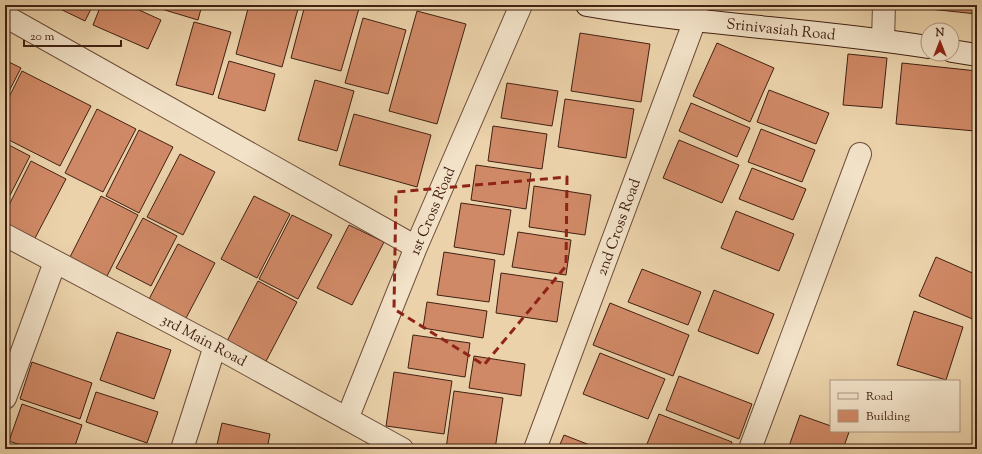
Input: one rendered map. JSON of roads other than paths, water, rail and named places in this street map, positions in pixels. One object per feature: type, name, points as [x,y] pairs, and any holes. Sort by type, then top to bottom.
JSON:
[{"type":"street","name":"1st Cross Road","points":[[348,419],[416,247],[521,5]]},
{"type":"street","name":"Srinivasiah Road","points":[[587,5],[639,14],[696,13],[920,46]]},
{"type":"street","points":[[883,40],[884,5]]},
{"type":"street","name":"2nd Cross Road","points":[[535,449],[696,13]]},
{"type":"street","points":[[5,16],[416,247]]},
{"type":"street","points":[[960,52],[977,55]]},
{"type":"street","points":[[750,449],[860,154]]},
{"type":"street","name":"3rd Main Road","points":[[5,235],[215,346],[402,449]]},
{"type":"street","points":[[5,398],[55,262]]},
{"type":"street","points":[[182,449],[215,346]]}]
